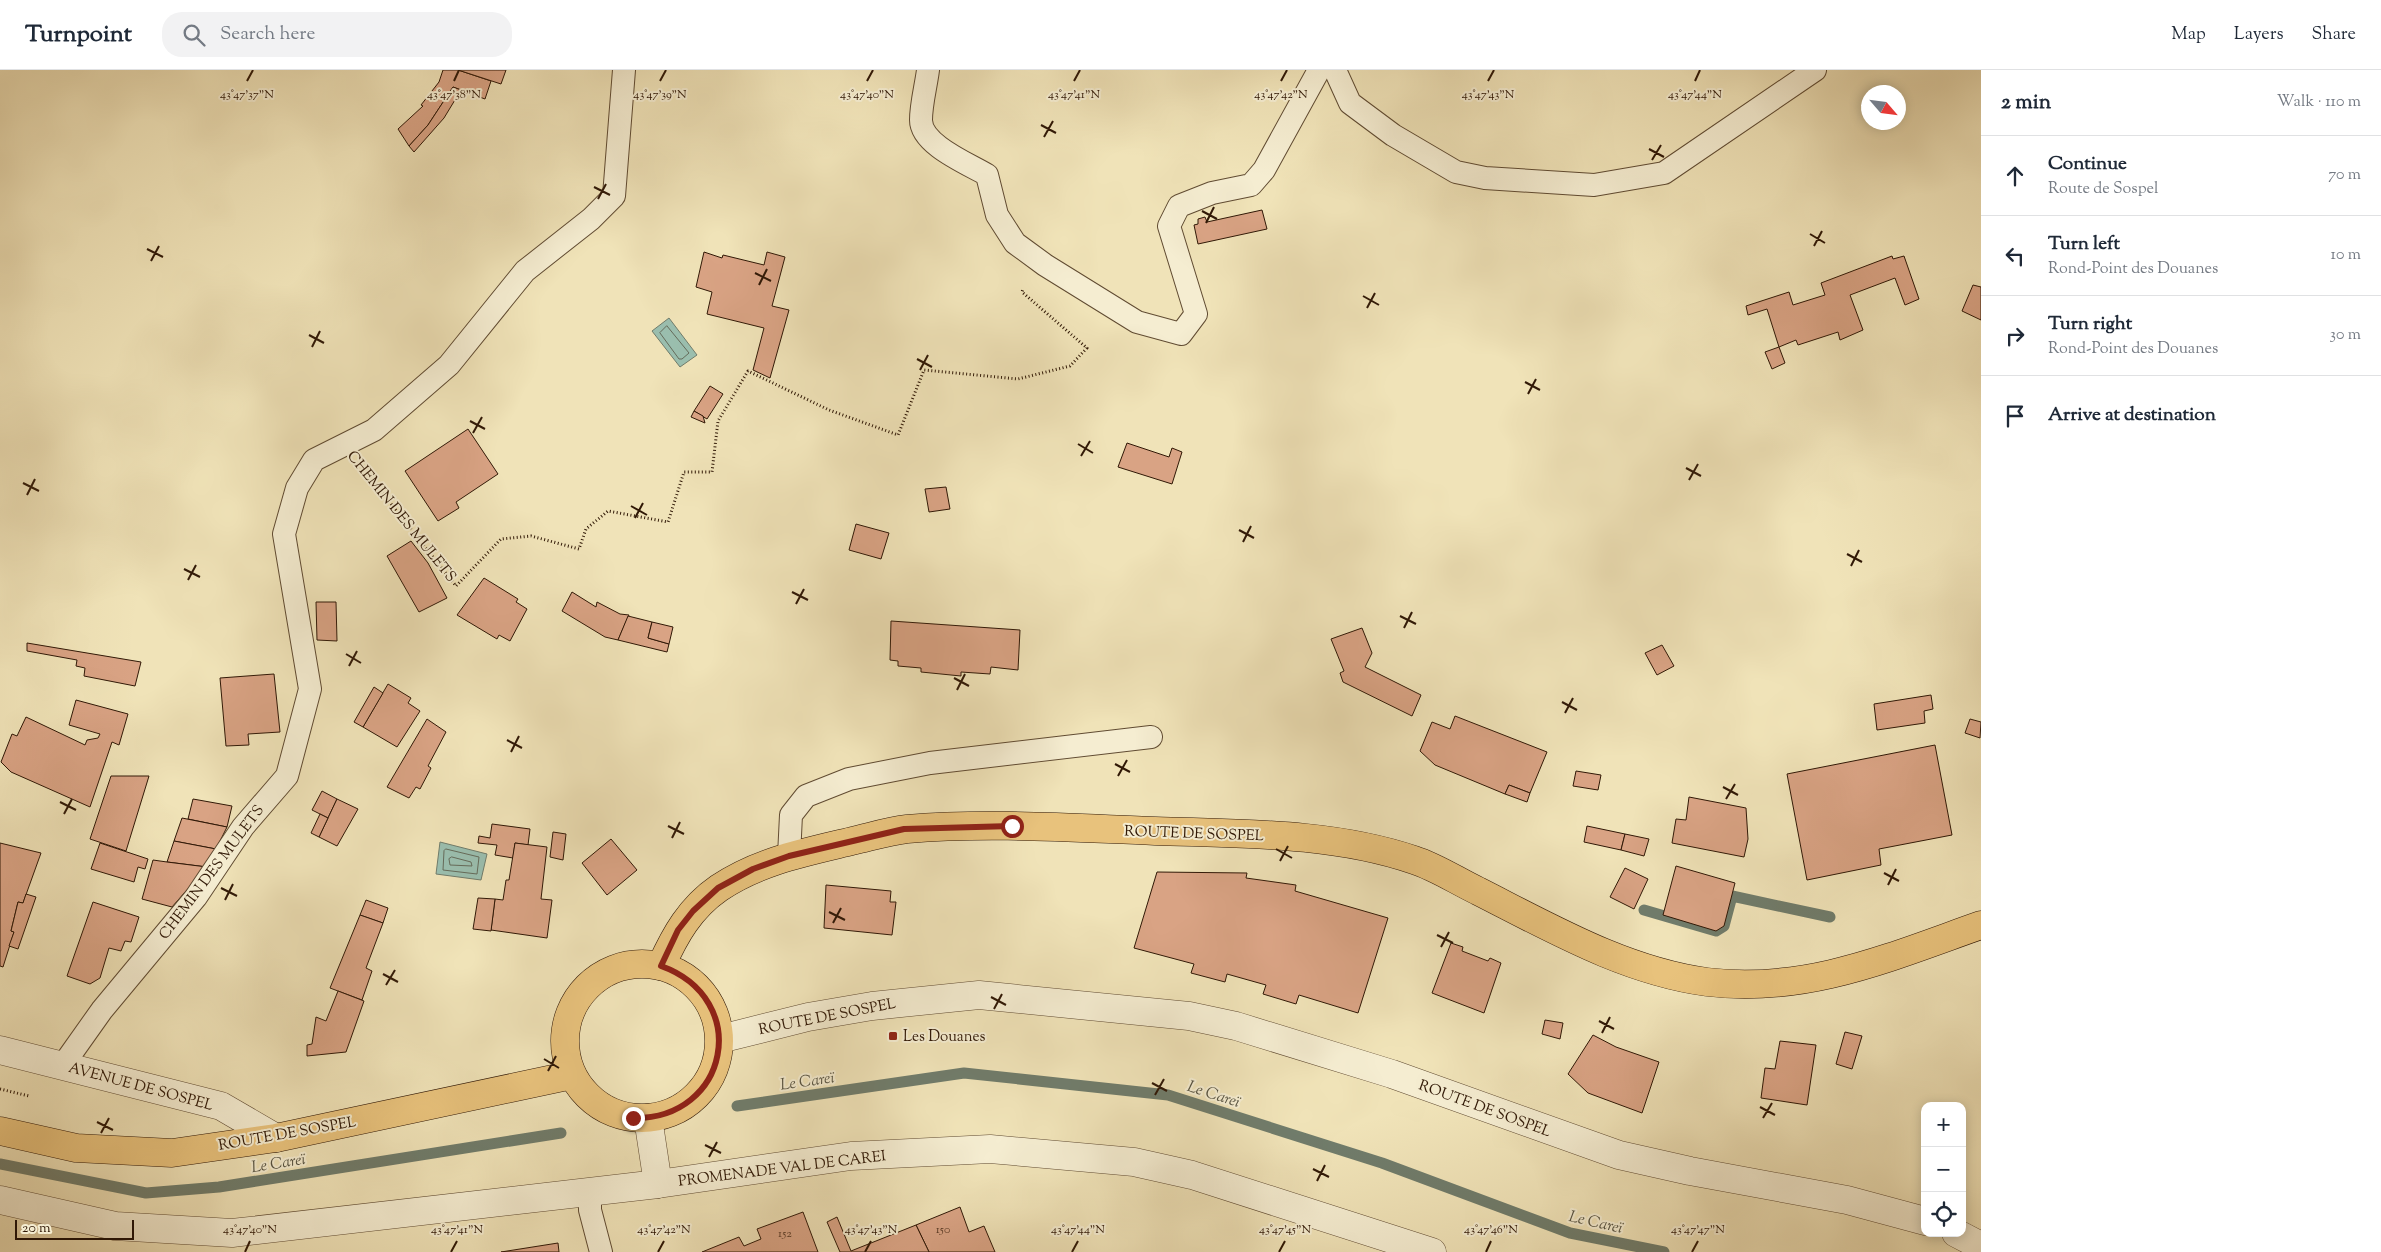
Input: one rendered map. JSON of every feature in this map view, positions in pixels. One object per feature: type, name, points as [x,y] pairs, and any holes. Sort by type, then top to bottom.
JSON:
[{"type":"main road","name":"ROUTE DE SOSPEL","points":[[661,966],[678,930],[693,911],[718,888],[753,869],[789,856],[904,829],[1012,826],[1230,834],[1315,839],[1369,847],[1417,861],[1615,957],[1662,974],[1707,982],[1746,985],[1824,977],[1882,961],[1981,925]]},
{"type":"main road","points":[[642,964],[661,966],[677,972],[702,992],[712,1006],[720,1039],[713,1072],[699,1092],[680,1108],[665,1115],[633,1118],[604,1109],[586,1094],[572,1075],[566,1056],[565,1037],[568,1018],[577,1000],[589,985],[604,974],[623,966],[642,964]]},
{"type":"main road","name":"ROUTE DE SOSPEL","points":[[0,1130],[76,1148],[172,1153],[276,1138],[572,1075]]},
{"type":"street","name":"ROUTE DE SOSPEL","points":[[720,1039],[808,1018],[872,1006],[979,995],[1189,1016],[1236,1026],[1392,1074],[1619,1155],[1690,1171],[1847,1200],[1921,1220]]},
{"type":"street","name":"AVENUE DE SOSPEL","points":[[0,1050],[221,1106],[276,1138]]},
{"type":"street","name":"PROMENADE VAL DE CAREI","points":[[648,1118],[658,1184]]},
{"type":"street","name":"PROMENADE VAL DE CAREI","points":[[0,1200],[115,1226],[232,1233],[658,1184],[851,1156],[990,1150],[1114,1159],[1192,1175],[1432,1252]]},
{"type":"street","points":[[1964,1237],[1981,1246]]},
{"type":"lane","name":"CHEMIN DES MULETS","points":[[63,1065],[102,1010],[196,897],[243,827],[287,776],[310,689],[284,534],[297,488],[314,460],[374,430],[449,365],[525,271],[591,219],[614,196],[624,70]]},
{"type":"lane","points":[[928,70],[920,122],[926,137],[943,150],[987,175],[997,215],[1014,243],[1045,265],[1137,322],[1181,334],[1196,314],[1170,226],[1179,206],[1212,193],[1251,185],[1264,170],[1319,70]]},
{"type":"lane","points":[[1335,70],[1350,103],[1393,135],[1456,172],[1485,178],[1594,185],[1664,173],[1815,70]]},
{"type":"lane","points":[[789,856],[791,815],[806,796],[849,779],[930,763],[1151,737]]},
{"type":"lane","points":[[590,1192],[590,1210],[601,1252]]},
{"type":"path","name":"CHEMIN DES MULETS","points":[[344,445],[456,586],[501,539],[531,536],[579,549],[586,529],[608,511],[668,522],[684,472],[712,472],[718,421],[748,371],[829,410],[898,435],[924,370],[1018,379],[1070,366],[1087,348],[1022,292],[1030,277],[1045,265]]},
{"type":"water","points":[[669,318],[697,355],[680,367],[652,331]]},
{"type":"water","points":[[440,842],[487,854],[481,880],[436,874]]},
{"type":"building","points":[[443,70],[458,70],[491,81],[485,99],[453,87],[428,125],[409,146],[398,129],[423,106],[421,105],[439,82]]},
{"type":"building","points":[[458,70],[506,70],[501,84]]},
{"type":"building","points":[[453,87],[461,90],[444,118],[414,152],[409,146],[428,125]]},
{"type":"building","points":[[1262,210],[1267,229],[1198,244],[1194,225],[1198,224],[1198,219],[1205,217],[1207,222]]},
{"type":"building","points":[[704,252],[722,258],[723,255],[764,265],[767,252],[785,257],[772,306],[789,310],[770,378],[753,370],[764,328],[707,314],[712,292],[696,287]]},
{"type":"building","points":[[1892,256],[1893,259],[1904,256],[1919,299],[1905,305],[1895,278],[1850,295],[1863,330],[1840,340],[1838,332],[1798,345],[1796,340],[1779,347],[1767,309],[1748,315],[1746,306],[1789,292],[1793,305],[1825,295],[1821,283]]},
{"type":"building","points":[[1973,285],[1981,287],[1981,320],[1962,311]]},
{"type":"building","points":[[1779,347],[1785,363],[1772,369],[1765,352]]},
{"type":"building","points":[[710,386],[723,394],[707,419],[694,411]]},
{"type":"building","points":[[694,411],[703,416],[705,423],[691,417]]},
{"type":"building","points":[[468,429],[498,474],[456,502],[459,508],[438,521],[405,471]]},
{"type":"building","points":[[1127,443],[1169,457],[1172,448],[1182,452],[1172,484],[1118,467]]},
{"type":"building","points":[[946,487],[950,509],[929,512],[925,489]]},
{"type":"building","points":[[856,524],[889,533],[881,559],[849,550]]},
{"type":"building","points":[[411,541],[428,563],[447,598],[419,612],[387,556]]},
{"type":"building","points":[[484,578],[518,599],[516,602],[527,609],[510,641],[499,635],[497,639],[457,615]]},
{"type":"building","points":[[572,592],[596,607],[597,602],[620,614],[629,615],[618,640],[605,637],[562,611]]},
{"type":"building","points":[[316,602],[336,602],[337,641],[317,640]]},
{"type":"building","points":[[628,616],[652,622],[648,638],[669,644],[667,652],[618,640]]},
{"type":"building","points":[[891,621],[1020,630],[1018,670],[991,667],[990,674],[961,672],[961,676],[921,672],[921,668],[898,666],[898,661],[890,660]]},
{"type":"building","points":[[652,622],[673,627],[669,644],[648,638]]},
{"type":"building","points":[[1362,628],[1372,653],[1365,667],[1421,695],[1412,716],[1343,682],[1340,673],[1344,671],[1331,639]]},
{"type":"building","points":[[27,643],[141,662],[135,686],[84,676],[85,668],[76,666],[77,660],[27,651]]},
{"type":"building","points":[[1662,645],[1674,666],[1657,675],[1645,653]]},
{"type":"building","points":[[274,674],[280,732],[248,734],[249,745],[226,746],[220,678]]},
{"type":"building","points":[[388,684],[411,698],[408,703],[420,711],[397,747],[363,727]]},
{"type":"building","points":[[374,687],[383,693],[363,727],[354,722]]},
{"type":"building","points":[[1931,695],[1933,709],[1924,711],[1925,723],[1877,730],[1874,704]]},
{"type":"building","points":[[76,700],[128,714],[119,745],[112,742],[90,807],[11,772],[1,762],[12,734],[17,736],[26,717],[85,745],[87,740],[98,738],[100,734],[69,725]]},
{"type":"building","points":[[1455,716],[1547,752],[1530,793],[1509,785],[1505,794],[1435,765],[1420,751],[1432,722],[1450,729]]},
{"type":"building","points":[[427,719],[446,732],[428,766],[431,768],[420,789],[416,787],[409,798],[387,787]]},
{"type":"building","points":[[1970,719],[1981,722],[1980,738],[1965,733]]},
{"type":"building","points":[[1935,745],[1952,835],[1879,849],[1881,865],[1807,880],[1787,774]]},
{"type":"building","points":[[1576,771],[1601,775],[1598,790],[1573,786]]},
{"type":"building","points":[[111,776],[149,776],[126,851],[90,839]]},
{"type":"building","points":[[1509,785],[1530,793],[1527,802],[1505,794]]},
{"type":"building","points":[[322,791],[337,799],[328,818],[312,810]]},
{"type":"building","points":[[1689,797],[1746,808],[1748,839],[1744,857],[1672,843],[1676,819],[1686,820]]},
{"type":"building","points":[[193,799],[232,806],[227,827],[188,819]]},
{"type":"building","points":[[337,799],[358,809],[337,846],[319,837]]},
{"type":"building","points":[[320,814],[328,818],[319,837],[311,833]]},
{"type":"building","points":[[182,818],[227,827],[216,849],[174,841]]},
{"type":"building","points":[[492,824],[530,829],[528,845],[515,843],[513,858],[495,855],[497,845],[478,843],[479,836],[490,838]]},
{"type":"building","points":[[1587,826],[1625,834],[1621,850],[1584,842]]},
{"type":"building","points":[[553,832],[566,834],[563,860],[550,857]]},
{"type":"building","points":[[1625,834],[1649,839],[1644,856],[1621,850]]},
{"type":"building","points":[[611,839],[637,870],[607,895],[582,863]]},
{"type":"building","points":[[174,841],[216,849],[207,867],[167,862]]},
{"type":"building","points":[[0,843],[41,853],[23,903],[18,902],[11,931],[14,932],[3,967],[0,966]]},
{"type":"building","points":[[100,843],[148,859],[145,869],[138,867],[134,882],[91,869]]},
{"type":"building","points":[[515,843],[547,847],[541,899],[552,900],[547,938],[491,930],[495,899],[503,900],[506,880],[509,880]]},
{"type":"building","points":[[153,860],[207,867],[172,907],[142,899]]},
{"type":"building","points":[[1676,866],[1735,883],[1724,926],[1716,931],[1663,915]]},
{"type":"building","points":[[1625,868],[1648,879],[1634,909],[1610,897]]},
{"type":"building","points":[[1157,872],[1247,873],[1246,878],[1296,885],[1295,891],[1388,918],[1358,1013],[1299,995],[1296,1004],[1263,994],[1266,985],[1227,974],[1225,982],[1191,973],[1194,964],[1134,948]]},
{"type":"building","points":[[826,885],[891,891],[890,902],[896,902],[892,935],[824,928]]},
{"type":"building","points":[[26,894],[36,897],[18,949],[9,946],[14,932],[11,931],[18,902],[23,903]]},
{"type":"building","points":[[478,898],[495,899],[491,931],[473,929]]},
{"type":"building","points":[[366,900],[388,908],[383,923],[360,915]]},
{"type":"building","points":[[93,902],[139,917],[131,942],[125,941],[121,951],[109,948],[100,978],[90,984],[67,976]]},
{"type":"building","points":[[360,915],[383,923],[366,968],[372,971],[362,1000],[330,988]]},
{"type":"building","points":[[1451,943],[1463,947],[1462,951],[1488,961],[1490,958],[1501,963],[1484,1013],[1432,993]]},
{"type":"building","points":[[338,991],[364,1001],[346,1052],[307,1056],[307,1045],[312,1044],[316,1017],[326,1021]]},
{"type":"building","points":[[1545,1020],[1563,1023],[1560,1039],[1542,1034]]},
{"type":"building","points":[[1845,1032],[1862,1036],[1852,1069],[1836,1064]]},
{"type":"building","points":[[1593,1035],[1616,1047],[1659,1062],[1642,1113],[1588,1093],[1568,1074]]},
{"type":"building","points":[[1780,1041],[1816,1045],[1807,1105],[1761,1098],[1765,1068],[1775,1069]]},
{"type":"building","points":[[960,1207],[969,1232],[984,1226],[995,1252],[929,1252],[916,1225]]},
{"type":"building","points":[[803,1212],[818,1252],[702,1252],[739,1237],[744,1246],[761,1239],[757,1229]]},
{"type":"building","points":[[837,1217],[851,1251],[916,1225],[929,1252],[840,1252],[827,1222]]},
{"type":"building","points":[[558,1243],[559,1252],[501,1252]]},
{"type":"waterway","points":[[1644,910],[1716,931],[1724,926],[1732,896],[1830,917]]},
{"type":"waterway","name":"Le Careï","points":[[737,1106],[964,1073],[1168,1095],[1382,1163],[1570,1233],[1664,1252]]},
{"type":"waterway","name":"Le Careï","points":[[0,1164],[146,1193],[219,1187],[561,1133]]},
{"type":"place","name":"Les Douanes","points":[[893,1036]]},
{"type":"route","points":[[633,1118],[665,1115],[680,1108],[694,1098],[705,1086],[713,1072],[720,1039],[712,1006],[691,981],[677,972],[661,966],[678,930],[693,911],[718,888],[753,869],[789,856],[904,829],[1012,826]]}]
